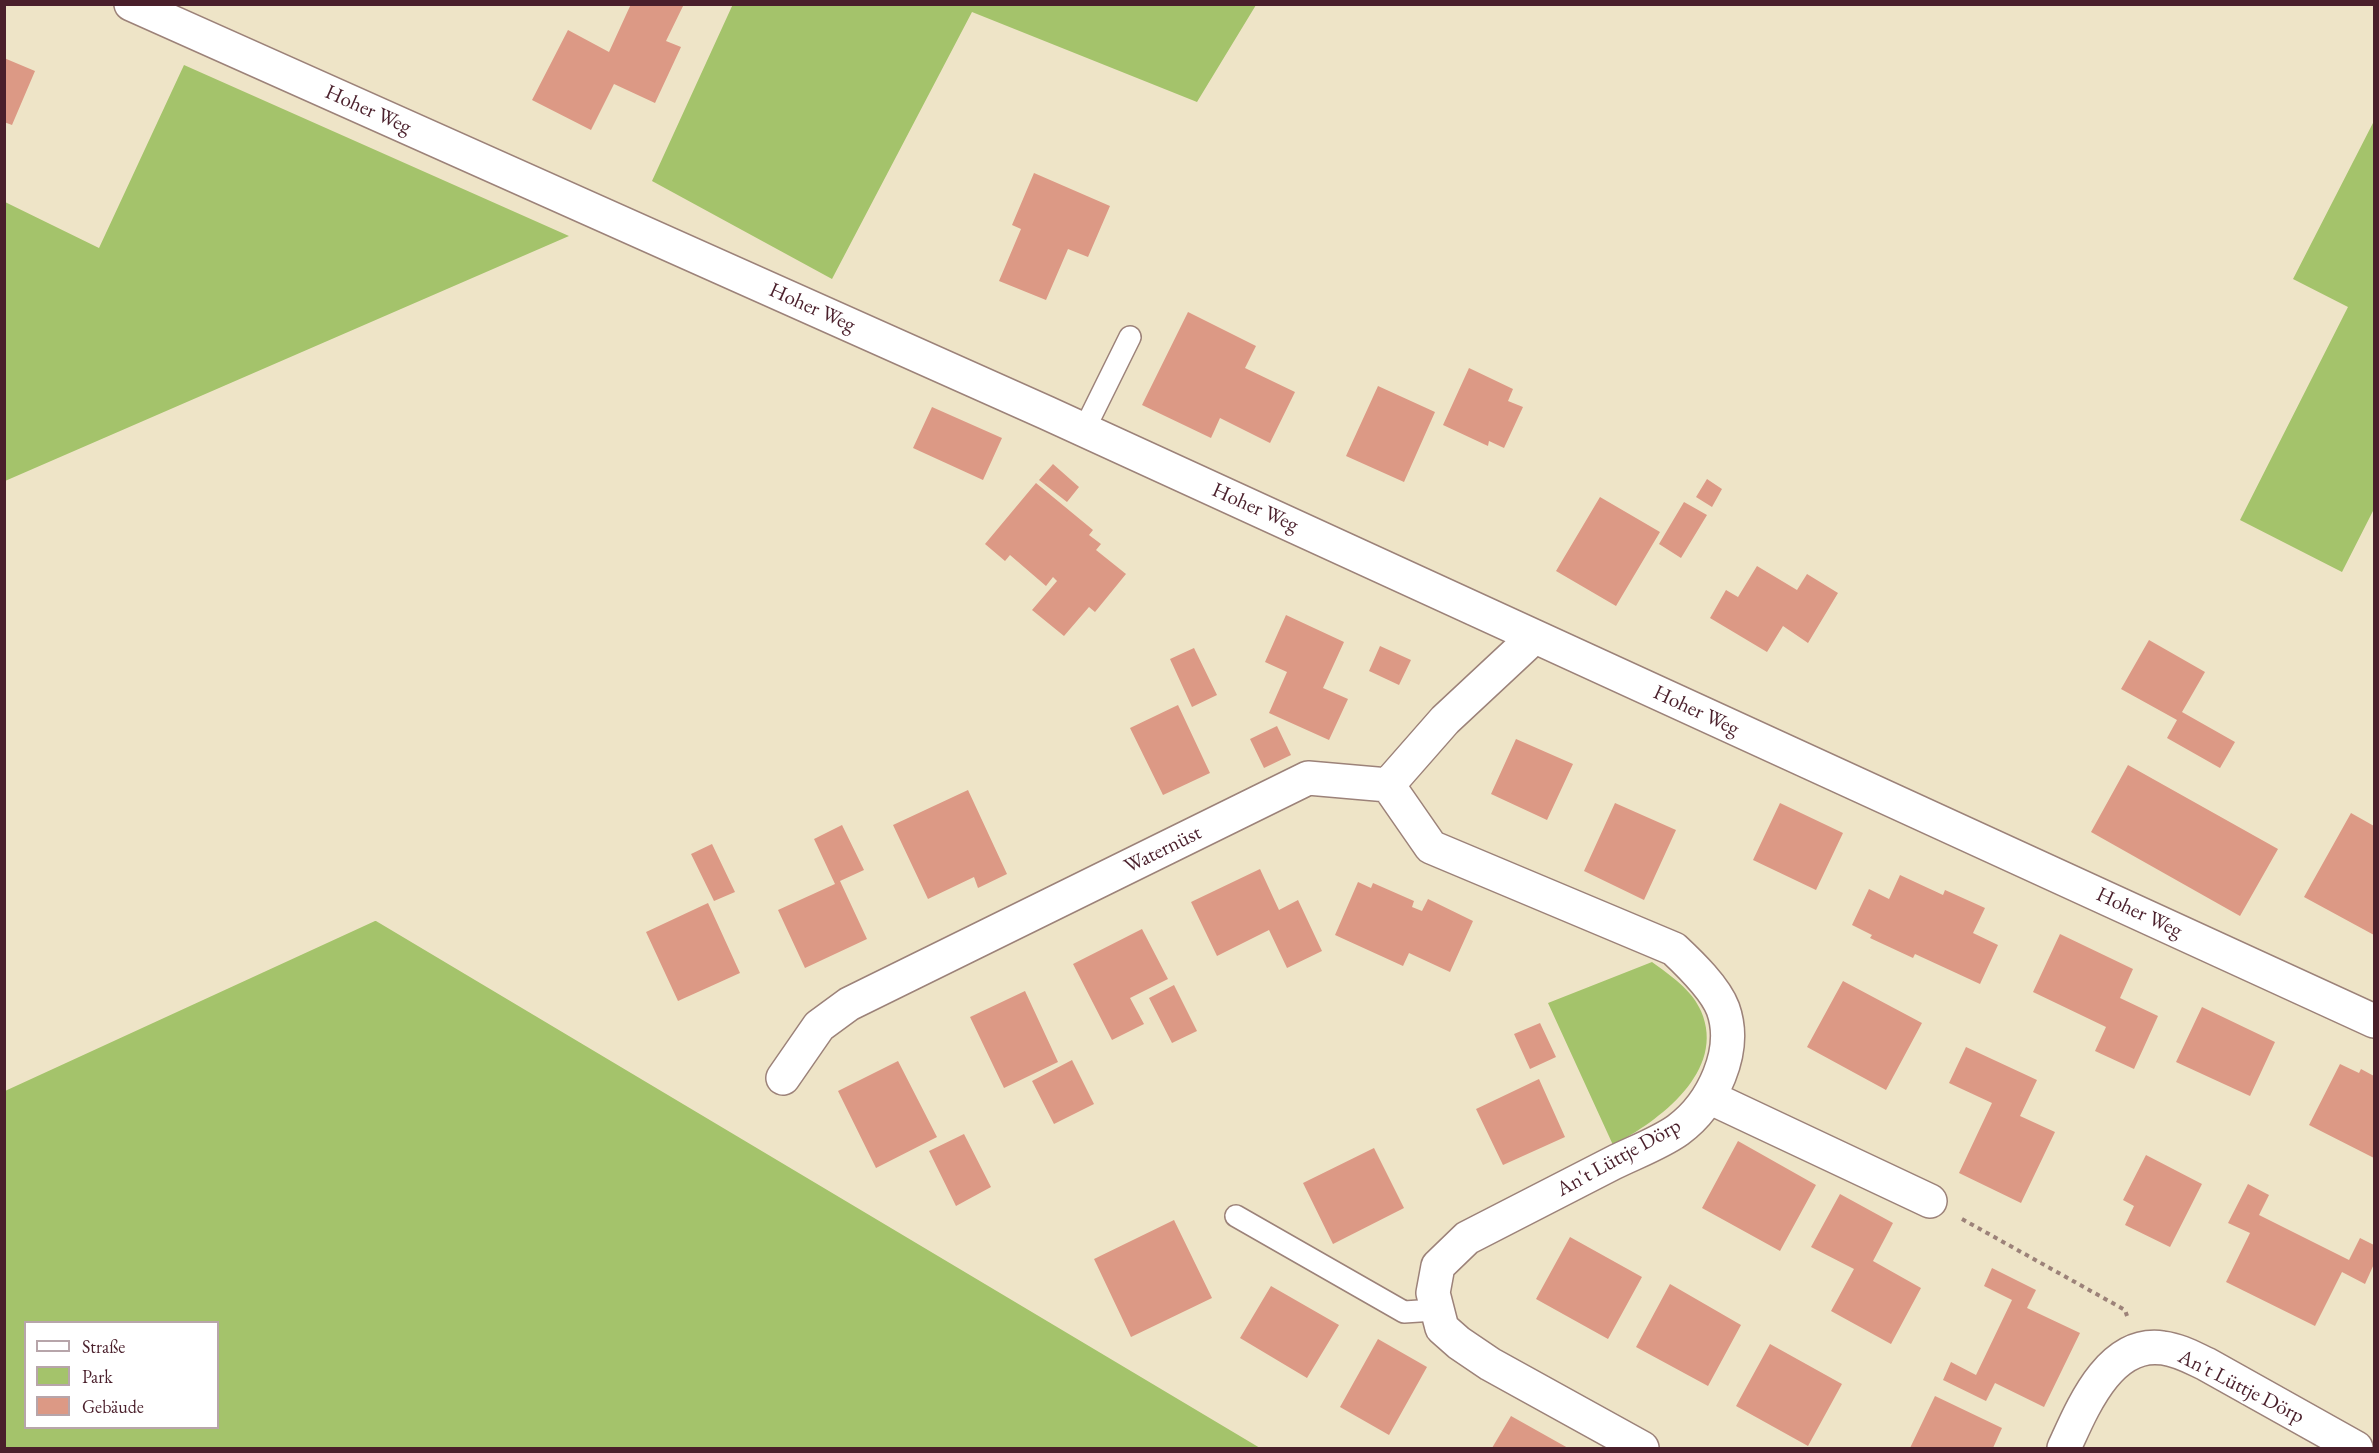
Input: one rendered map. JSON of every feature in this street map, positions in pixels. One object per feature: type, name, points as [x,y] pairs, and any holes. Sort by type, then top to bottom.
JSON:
[{"type":"street","name":"Hoher Weg","points":[[131,4],[1084,430],[2374,1020]]},
{"type":"street","points":[[1388,785],[1445,720],[1534,637]]},
{"type":"street","name":"Waternüst","points":[[783,1078],[819,1026],[849,1004],[1308,778],[1388,785]]},
{"type":"street","name":"An't Lüttje Dörp","points":[[1388,785],[1431,848],[1674,949],[1702,977],[1723,1009],[1726,1060],[1720,1077],[1709,1096],[1678,1130],[1467,1239],[1438,1266],[1433,1293],[1442,1328],[1459,1343],[1490,1364],[1642,1449]]},
{"type":"street","points":[[1709,1096],[1930,1201]]},
{"type":"street","name":"An't Lüttje Dörp","points":[[2064,1449],[2103,1375],[2121,1359],[2135,1352],[2162,1348],[2185,1354],[2356,1449]]},
{"type":"lane","points":[[1084,430],[1130,338]]},
{"type":"lane","points":[[1236,1216],[1404,1312],[1436,1310]]},
{"type":"path","points":[[1930,1201],[2125,1310],[2135,1352]]},
{"type":"green space","points":[[733,4],[1256,5],[1197,102],[972,12],[832,279],[652,181]]},
{"type":"green space","points":[[184,65],[569,236],[5,481],[5,202],[99,248]]},
{"type":"green space","points":[[2374,121],[2374,509],[2342,572],[2240,520],[2348,307],[2293,279]]},
{"type":"green space","points":[[376,921],[1260,1448],[5,1448],[5,1091]]},
{"type":"green space","points":[[1652,962],[1680,984],[1697,1003],[1707,1033],[1705,1054],[1697,1073],[1684,1092],[1668,1108],[1613,1145],[1548,1003]]},
{"type":"building","points":[[631,4],[684,4],[666,41],[681,47],[655,103],[614,84],[591,130],[532,100],[568,30],[609,52]]},
{"type":"building","points":[[4,58],[35,71],[12,125],[4,122]]},
{"type":"building","points":[[1034,173],[1110,206],[1088,257],[1068,249],[1046,300],[999,281],[1021,229],[1012,225]]},
{"type":"building","points":[[1188,312],[1256,346],[1245,368],[1295,392],[1270,443],[1220,418],[1211,438],[1142,405]]},
{"type":"building","points":[[1469,368],[1513,389],[1508,401],[1523,407],[1504,448],[1489,441],[1488,446],[1443,425]]},
{"type":"building","points":[[1378,386],[1435,412],[1404,482],[1346,456]]},
{"type":"building","points":[[932,407],[1002,438],[983,480],[913,448]]},
{"type":"building","points":[[1053,464],[1079,487],[1067,502],[1039,480]]},
{"type":"building","points":[[1707,479],[1722,489],[1712,507],[1696,497]]},
{"type":"building","points":[[1036,483],[1093,530],[1089,535],[1101,544],[1096,550],[1126,574],[1095,612],[1089,607],[1064,636],[1032,610],[1057,581],[1053,577],[1046,586],[1010,555],[1005,561],[985,544]]},
{"type":"building","points":[[1600,497],[1660,532],[1616,606],[1556,571]]},
{"type":"building","points":[[1684,502],[1707,515],[1681,558],[1659,544]]},
{"type":"building","points":[[1757,566],[1797,590],[1807,574],[1838,593],[1808,643],[1783,626],[1767,652],[1710,618],[1726,590],[1738,597]]},
{"type":"building","points":[[1286,615],[1344,642],[1323,688],[1348,699],[1329,740],[1269,713],[1287,672],[1265,662]]},
{"type":"building","points":[[2149,640],[2205,672],[2182,712],[2235,742],[2220,768],[2167,738],[2177,720],[2121,689]]},
{"type":"building","points":[[1380,646],[1411,660],[1399,685],[1369,671]]},
{"type":"building","points":[[1194,648],[1217,695],[1192,707],[1170,659]]},
{"type":"building","points":[[1178,705],[1210,773],[1163,795],[1130,728]]},
{"type":"building","points":[[1277,726],[1291,755],[1264,768],[1250,739]]},
{"type":"building","points":[[1516,739],[1573,764],[1547,820],[1491,794]]},
{"type":"building","points":[[2128,765],[2278,849],[2240,916],[2091,832]]},
{"type":"building","points":[[968,790],[1007,874],[978,888],[974,877],[928,899],[893,825]]},
{"type":"building","points":[[1615,803],[1676,830],[1644,900],[1584,871]]},
{"type":"building","points":[[1780,803],[1843,833],[1816,890],[1753,860]]},
{"type":"building","points":[[2351,813],[2374,826],[2374,935],[2304,897]]},
{"type":"building","points":[[842,825],[864,870],[840,881],[867,939],[805,968],[778,910],[835,884],[814,839]]},
{"type":"building","points":[[712,844],[735,892],[714,901],[691,854]]},
{"type":"building","points":[[1260,869],[1279,910],[1298,900],[1322,951],[1287,968],[1269,930],[1217,956],[1191,902]]},
{"type":"building","points":[[1900,875],[1943,895],[1945,890],[1985,908],[1973,933],[1998,945],[1980,984],[1915,954],[1913,958],[1870,938],[1872,935],[1852,925],[1869,889],[1889,899]]},
{"type":"building","points":[[1358,882],[1371,888],[1373,883],[1414,901],[1412,907],[1422,911],[1428,899],[1473,921],[1450,972],[1409,953],[1403,966],[1335,935]]},
{"type":"building","points":[[708,903],[740,973],[678,1001],[646,932]]},
{"type":"building","points":[[1142,929],[1168,979],[1130,998],[1144,1024],[1112,1040],[1073,964]]},
{"type":"building","points":[[2060,934],[2133,969],[2120,998],[2158,1016],[2134,1069],[2095,1051],[2106,1027],[2033,992]]},
{"type":"building","points":[[1843,981],[1922,1023],[1886,1090],[1807,1047]]},
{"type":"building","points":[[1174,985],[1197,1031],[1172,1043],[1149,998]]},
{"type":"building","points":[[1025,991],[1058,1062],[1004,1088],[970,1017]]},
{"type":"building","points":[[2202,1007],[2275,1042],[2250,1096],[2176,1062]]},
{"type":"building","points":[[1540,1023],[1556,1057],[1530,1069],[1514,1034]]},
{"type":"building","points":[[1966,1047],[2037,1080],[2020,1116],[2055,1132],[2021,1203],[1959,1173],[1992,1103],[1949,1083]]},
{"type":"building","points":[[1072,1060],[1094,1104],[1054,1124],[1032,1081]]},
{"type":"building","points":[[898,1061],[937,1137],[876,1168],[838,1091]]},
{"type":"building","points":[[2340,1064],[2359,1073],[2361,1069],[2374,1076],[2374,1158],[2309,1125]]},
{"type":"building","points":[[1539,1079],[1565,1137],[1503,1165],[1476,1109]]},
{"type":"building","points":[[964,1134],[991,1187],[956,1206],[929,1151]]},
{"type":"building","points":[[1738,1141],[1816,1185],[1780,1251],[1702,1208]]},
{"type":"building","points":[[1374,1148],[1404,1208],[1333,1244],[1303,1183]]},
{"type":"building","points":[[2146,1155],[2202,1184],[2170,1247],[2125,1225],[2134,1206],[2123,1200]]},
{"type":"building","points":[[2248,1184],[2269,1195],[2259,1215],[2349,1260],[2360,1238],[2374,1245],[2374,1264],[2365,1284],[2342,1272],[2315,1326],[2226,1282],[2250,1233],[2228,1223]]},
{"type":"building","points":[[1840,1194],[1893,1223],[1873,1261],[1921,1288],[1891,1344],[1831,1311],[1854,1269],[1811,1247]]},
{"type":"building","points":[[1174,1220],[1212,1298],[1131,1337],[1094,1259]]},
{"type":"building","points":[[1570,1237],[1642,1277],[1608,1339],[1536,1299]]},
{"type":"building","points":[[1992,1268],[2036,1290],[2027,1308],[2080,1333],[2044,1407],[1995,1383],[1986,1401],[1943,1380],[1951,1362],[1976,1375],[2012,1300],[1984,1286]]},
{"type":"building","points":[[1670,1284],[1741,1325],[1708,1386],[1636,1347]]},
{"type":"building","points":[[1271,1286],[1339,1325],[1307,1378],[1240,1338]]},
{"type":"building","points":[[1378,1339],[1427,1367],[1389,1435],[1340,1407]]},
{"type":"building","points":[[1770,1344],[1842,1384],[1808,1446],[1736,1406]]},
{"type":"building","points":[[1935,1396],[2002,1428],[1993,1448],[1910,1448]]},
{"type":"building","points":[[1511,1416],[1568,1448],[1492,1448]]}]
